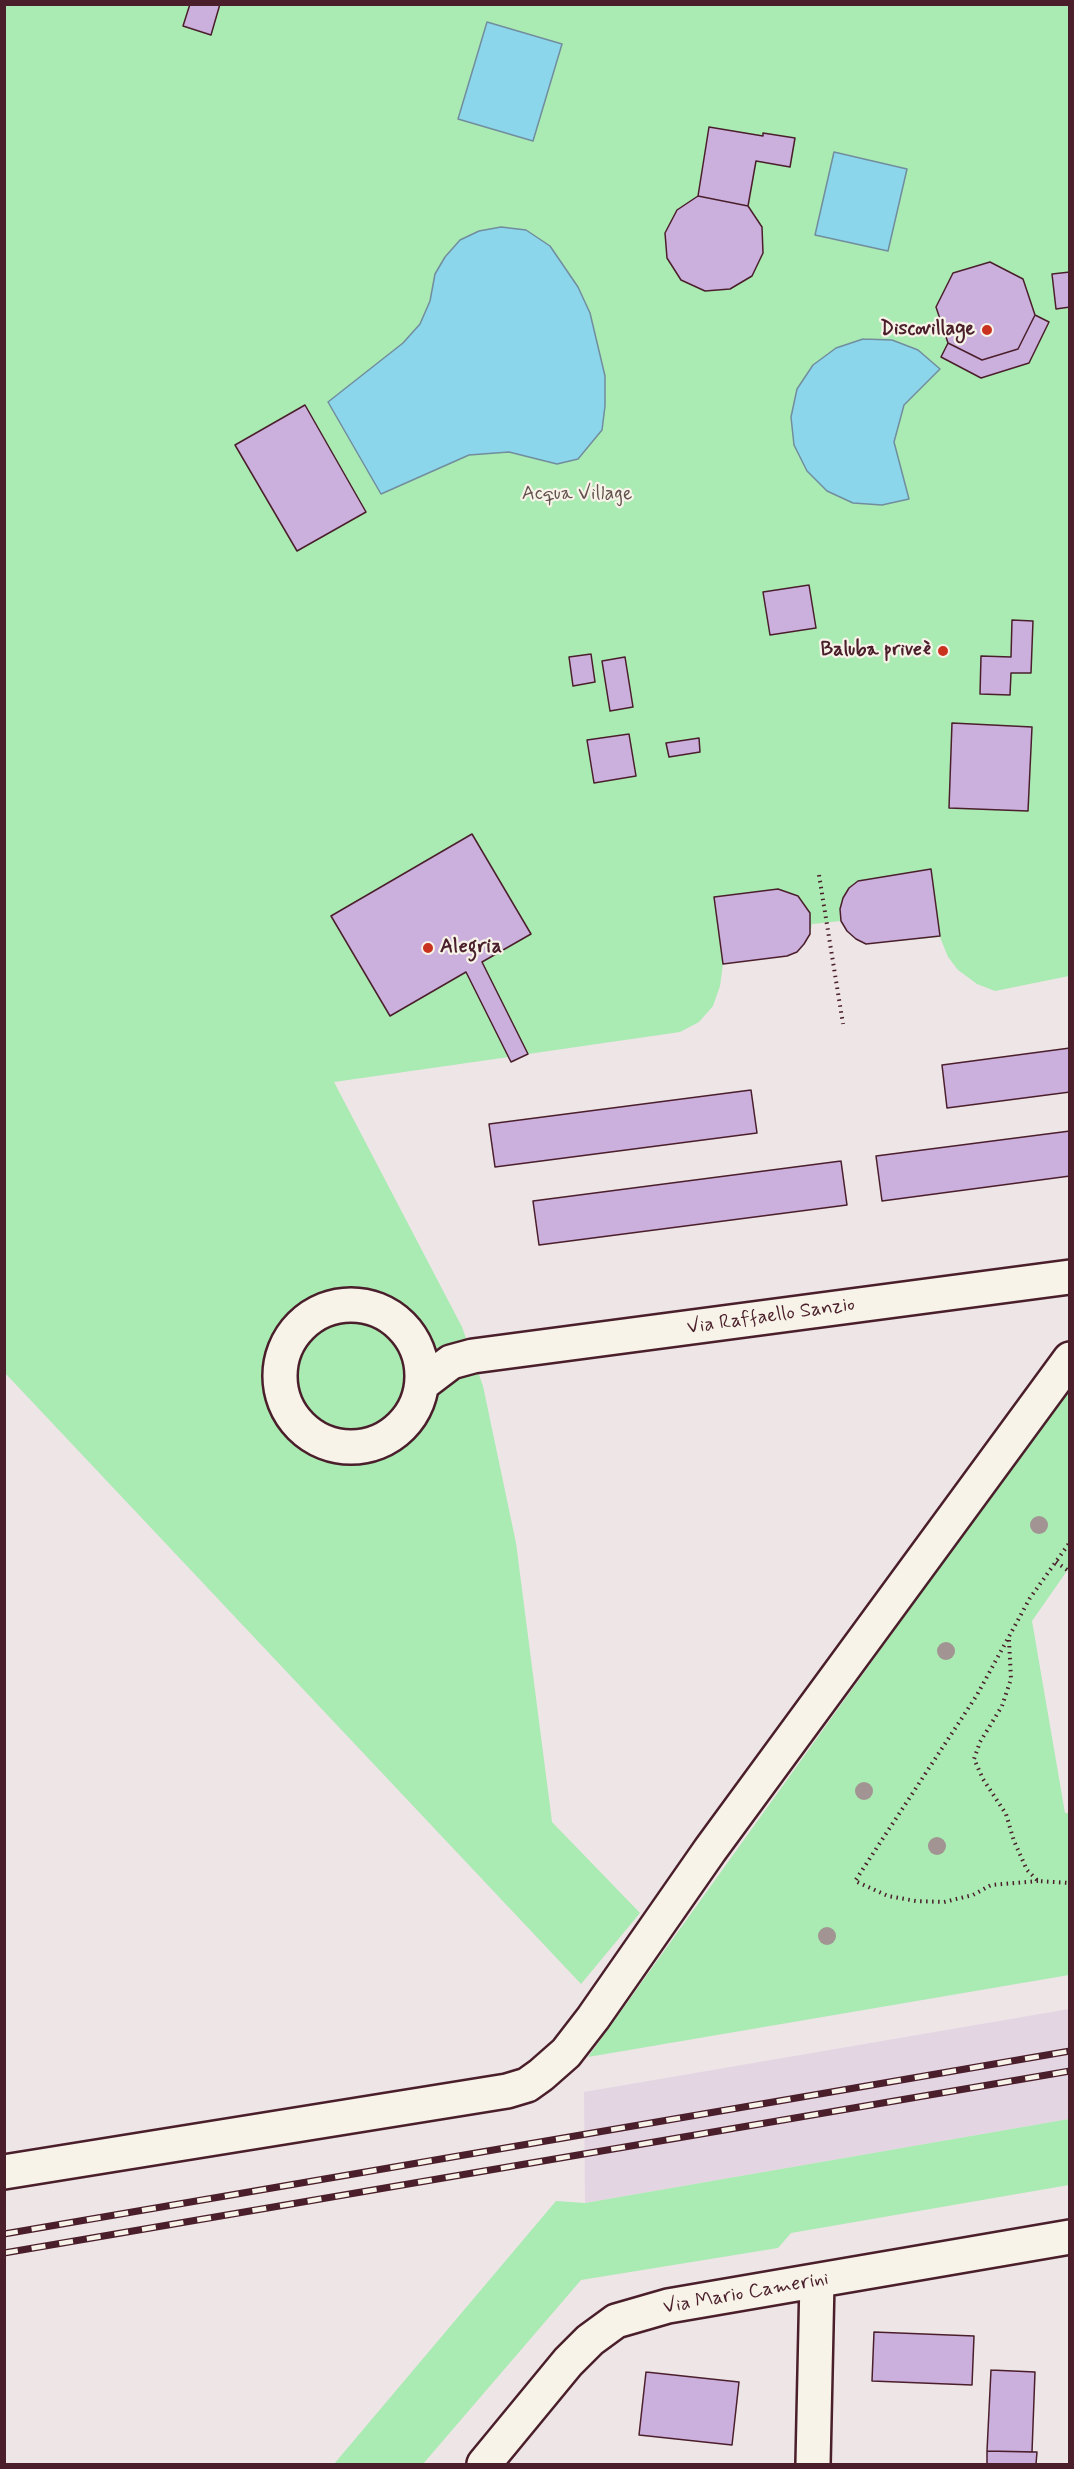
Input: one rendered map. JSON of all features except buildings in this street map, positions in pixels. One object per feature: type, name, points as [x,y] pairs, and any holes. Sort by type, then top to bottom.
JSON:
[{"type":"street","name":"Via Raffaello Sanzio","points":[[422,1384],[451,1362],[473,1356],[1070,1277]]},
{"type":"street","points":[[349,1304],[369,1306],[388,1314],[404,1327],[415,1344],[421,1364],[422,1384],[417,1404],[406,1421],[391,1435],[373,1444],[352,1447],[332,1445],[314,1437],[298,1424],[286,1407],[280,1388],[279,1367],[285,1347],[295,1330],[310,1317],[329,1307],[349,1304]]},
{"type":"street","name":"Via Raffaello Sanzio","points":[[415,1344],[448,1354],[473,1356]]},
{"type":"street","points":[[4,2172],[507,2091],[527,2085],[542,2075],[566,2053],[593,2018],[710,1850],[1070,1359]]},
{"type":"street","name":"Via Mario Camerini","points":[[484,2464],[568,2362],[590,2340],[616,2320],[668,2306],[1070,2237]]},
{"type":"street","points":[[813,2464],[816,2281]]},
{"type":"path","points":[[819,875],[843,1024]]},
{"type":"path","points":[[1070,1542],[1030,1598],[977,1695],[855,1881],[888,1896],[916,1901],[944,1902],[974,1895],[991,1885],[1038,1881],[1070,1882]]},
{"type":"path","points":[[1056,1562],[1070,1572]]},
{"type":"path","points":[[1008,1637],[1011,1679],[1002,1706],[980,1742],[974,1759],[983,1779],[1006,1814],[1014,1841],[1027,1870],[1038,1881]]},
{"type":"shaded area","points":[[1069,2009],[1069,2119],[585,2203],[584,2092]]},
{"type":"green space","name":"Acqua Village","points":[[4,5],[1069,5],[1069,976],[995,991],[977,984],[958,970],[948,957],[940,937],[866,944],[847,931],[841,921],[812,924],[810,934],[797,952],[787,956],[723,964],[720,986],[713,1006],[699,1022],[680,1032],[528,1054],[511,1062],[509,1057],[334,1082],[462,1327],[483,1386],[516,1543],[552,1822],[640,1913],[581,1984],[5,1373]]},
{"type":"green space","points":[[1069,1387],[1069,1568],[1032,1621],[1065,1813],[1069,1813],[1069,1975],[588,2057]]},
{"type":"green space","points":[[1069,2119],[1069,2185],[791,2233],[778,2248],[581,2280],[423,2464],[334,2464],[556,2201],[585,2203]]},
{"type":"water","points":[[487,22],[562,44],[533,141],[458,119]]},
{"type":"water","points":[[834,152],[907,169],[888,251],[815,235]]},
{"type":"water","points":[[501,227],[526,230],[550,246],[578,287],[590,313],[605,376],[602,430],[578,459],[557,464],[509,452],[469,455],[381,494],[328,402],[403,343],[420,324],[430,301],[435,274],[445,257],[460,240],[479,231]]},
{"type":"water","points":[[863,339],[892,340],[918,350],[940,369],[904,405],[894,442],[909,499],[882,505],[853,503],[827,491],[807,471],[794,445],[791,417],[797,389],[813,365],[836,348]]},
{"type":"railway","points":[[4,2234],[1070,2051]]},
{"type":"railway","points":[[4,2253],[1070,2071]]},
{"type":"place","name":"Discovillage","points":[[987,330]]},
{"type":"place","name":"Baluba priveè","points":[[943,651]]},
{"type":"place","name":"Alegria","points":[[428,948]]}]
